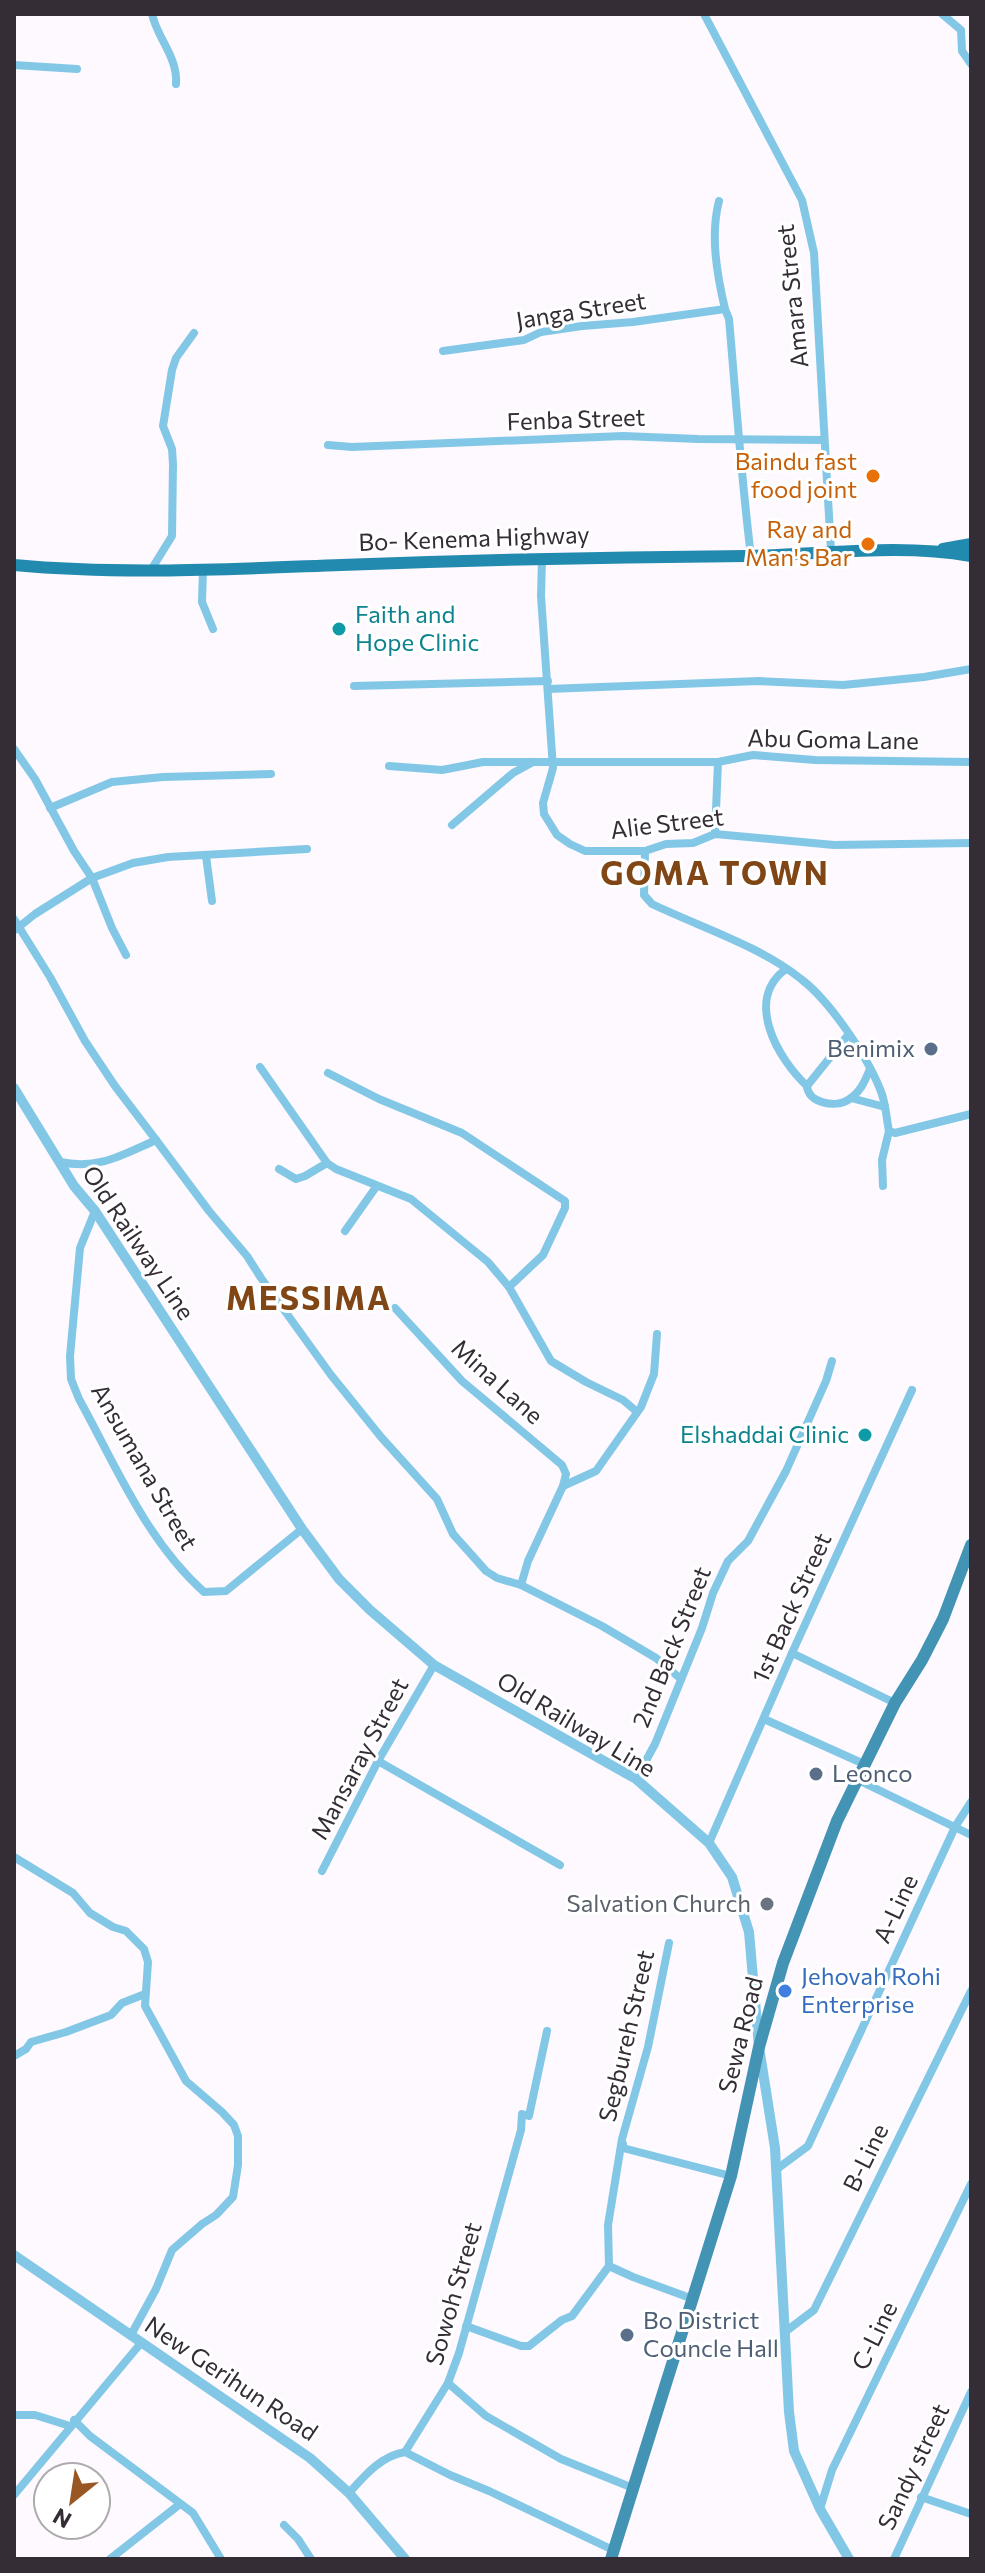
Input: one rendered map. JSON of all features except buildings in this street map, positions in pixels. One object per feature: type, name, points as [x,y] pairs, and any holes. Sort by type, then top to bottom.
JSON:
[{"type":"highway","points":[[936,551],[971,544]]},
{"type":"highway","name":"Bo- Kenema Highway","points":[[14,565],[203,570],[641,556],[751,556],[831,551],[936,551]]},
{"type":"highway","points":[[936,551],[971,556]]},
{"type":"main road","name":"Sewa Road","points":[[612,2555],[731,2176],[759,2047],[783,1963],[817,1869],[856,1779],[943,1619],[971,1545]]},
{"type":"street","points":[[152,14],[155,30],[165,42],[177,73],[176,84]]},
{"type":"street","name":"Amara Street","points":[[704,14],[802,200],[814,253],[831,551]]},
{"type":"street","points":[[942,14],[961,30],[962,51],[971,64]]},
{"type":"street","points":[[14,65],[77,69]]},
{"type":"street","points":[[719,201],[715,241],[719,286],[729,319],[741,440],[742,488],[751,556]]},
{"type":"street","name":"Janga Street","points":[[443,351],[524,340],[541,332],[725,309]]},
{"type":"street","points":[[151,570],[172,536],[172,449],[163,426],[172,370],[176,358],[194,333]]},
{"type":"street","name":"Fenba Street","points":[[328,445],[352,447],[623,436],[824,440]]},
{"type":"street","name":"Alie Street","points":[[542,560],[541,596],[553,761],[543,803],[544,814],[557,835],[585,851],[645,851],[666,844],[693,843],[715,834],[834,845],[971,843]]},
{"type":"street","points":[[203,570],[202,602],[213,629]]},
{"type":"street","points":[[354,686],[759,681],[843,685],[971,669]]},
{"type":"street","points":[[14,749],[35,779],[92,878],[126,955]]},
{"type":"street","name":"Abu Goma Lane","points":[[715,834],[718,762],[753,755],[815,760],[971,762]]},
{"type":"street","points":[[452,825],[513,773],[535,761]]},
{"type":"street","points":[[389,766],[442,770],[483,762],[718,762]]},
{"type":"street","points":[[50,808],[112,782],[163,777],[271,774]]},
{"type":"street","points":[[16,929],[92,878],[133,863],[168,857],[307,849]]},
{"type":"street","points":[[645,851],[644,895],[652,904],[742,945],[803,980],[848,1035],[870,1069],[885,1107],[889,1131],[882,1160],[883,1186]]},
{"type":"street","points":[[206,856],[212,901]]},
{"type":"street","points":[[14,919],[16,929],[50,977],[85,1041],[115,1086],[209,1211],[247,1256],[331,1375],[437,1499],[453,1534],[491,1575],[521,1585],[642,1650],[681,1679]]},
{"type":"street","points":[[786,969],[777,975],[769,988],[766,1002],[769,1028],[788,1065],[807,1086]]},
{"type":"street","points":[[848,1035],[807,1086],[807,1093],[822,1102],[846,1102],[861,1089],[870,1069]]},
{"type":"street","points":[[260,1067],[327,1163],[376,1187],[411,1199],[488,1262],[509,1287],[551,1361],[623,1400],[636,1411]]},
{"type":"street","points":[[328,1073],[379,1099],[462,1133],[565,1201],[565,1208],[543,1255],[509,1287]]},
{"type":"street","name":"Old Railway Line","points":[[14,1088],[74,1186],[95,1211],[302,1529],[339,1579],[434,1665],[636,1779],[709,1843],[732,1877],[749,1932],[759,2047],[777,2169],[789,2412],[794,2451],[820,2509],[849,2559]]},
{"type":"street","points":[[851,1098],[885,1107]]},
{"type":"street","points":[[889,1131],[895,1133],[971,1114]]},
{"type":"street","points":[[60,1162],[84,1166],[111,1161],[156,1140]]},
{"type":"street","points":[[279,1169],[296,1179],[327,1163]]},
{"type":"street","points":[[345,1231],[376,1187]]},
{"type":"street","name":"Ansumana Street","points":[[95,1211],[80,1248],[70,1356],[71,1379],[158,1543],[181,1572],[204,1592],[226,1591],[302,1529]]},
{"type":"street","name":"Mina Lane","points":[[395,1308],[462,1381],[562,1465],[566,1474],[563,1486]]},
{"type":"street","points":[[521,1585],[528,1561],[563,1486],[596,1471],[641,1407],[654,1374],[657,1334]]},
{"type":"street","name":"2nd Back Street","points":[[636,1779],[655,1744],[724,1568],[748,1541],[786,1471],[832,1361]]},
{"type":"street","name":"1st Back Street","points":[[709,1843],[912,1390]]},
{"type":"street","points":[[792,1653],[895,1703]]},
{"type":"street","name":"Mansaray Street","points":[[322,1871],[378,1761],[434,1665]]},
{"type":"street","points":[[764,1719],[864,1764]]},
{"type":"street","points":[[378,1761],[560,1865]]},
{"type":"street","points":[[856,1779],[971,1835]]},
{"type":"street","points":[[955,1827],[971,1802]]},
{"type":"street","name":"A-Line","points":[[777,2169],[808,2146],[955,1827]]},
{"type":"street","points":[[14,1857],[73,1893],[90,1913],[126,1931],[144,1949],[148,1962],[145,2006],[186,2081],[222,2112],[234,2125],[238,2136],[233,2197],[216,2215],[172,2250],[136,2339],[14,2495]]},
{"type":"street","name":"Segbureh Street","points":[[609,2266],[608,2225],[622,2139],[648,2047],[669,1943]]},
{"type":"street","name":"B-Line","points":[[785,2332],[814,2310],[971,1991]]},
{"type":"street","points":[[14,2056],[31,2042],[111,2015],[122,2003],[145,1994]]},
{"type":"street","name":"Sowoh Street","points":[[405,2452],[448,2383],[521,2130],[522,2114],[529,2116],[547,2031]]},
{"type":"street","points":[[622,2139],[623,2148],[731,2176]]},
{"type":"street","name":"C-Line","points":[[820,2509],[832,2470],[971,2184]]},
{"type":"street","name":"New Gerihun Road","points":[[14,2255],[310,2458],[349,2493],[405,2559]]},
{"type":"street","points":[[466,2326],[521,2346],[529,2346],[562,2320],[572,2316],[609,2266],[693,2299]]},
{"type":"street","points":[[448,2383],[486,2416],[561,2459],[633,2488]]},
{"type":"street","name":"Sandy street","points":[[894,2559],[971,2392]]},
{"type":"street","points":[[14,2415],[35,2415],[72,2423],[193,2513],[221,2559]]},
{"type":"street","points":[[349,2493],[370,2469],[396,2453],[405,2452],[489,2491],[612,2555]]},
{"type":"street","points":[[921,2497],[971,2514]]},
{"type":"street","points":[[110,2559],[180,2504]]},
{"type":"street","points":[[284,2525],[311,2559]]},
{"type":"place","name":"Baindu fast food joint","points":[[873,476]]},
{"type":"place","name":"Ray and Man's Bar","points":[[868,544]]},
{"type":"place","name":"Faith and Hope Clinic","points":[[339,629]]},
{"type":"place","name":"Benimix","points":[[931,1049]]},
{"type":"place","name":"Elshaddai Clinic","points":[[865,1435]]},
{"type":"place","name":"Leonco","points":[[816,1774]]},
{"type":"place","name":"Salvation Church","points":[[767,1904]]},
{"type":"place","name":"Jehovah Rohi Enterprise","points":[[785,1991]]},
{"type":"place","name":"Bo District Councle Hall","points":[[627,2335]]},
{"type":"district","name":"GOMA TOWN","points":[[715,874]]},
{"type":"district","name":"MESSIMA","points":[[309,1299]]}]
